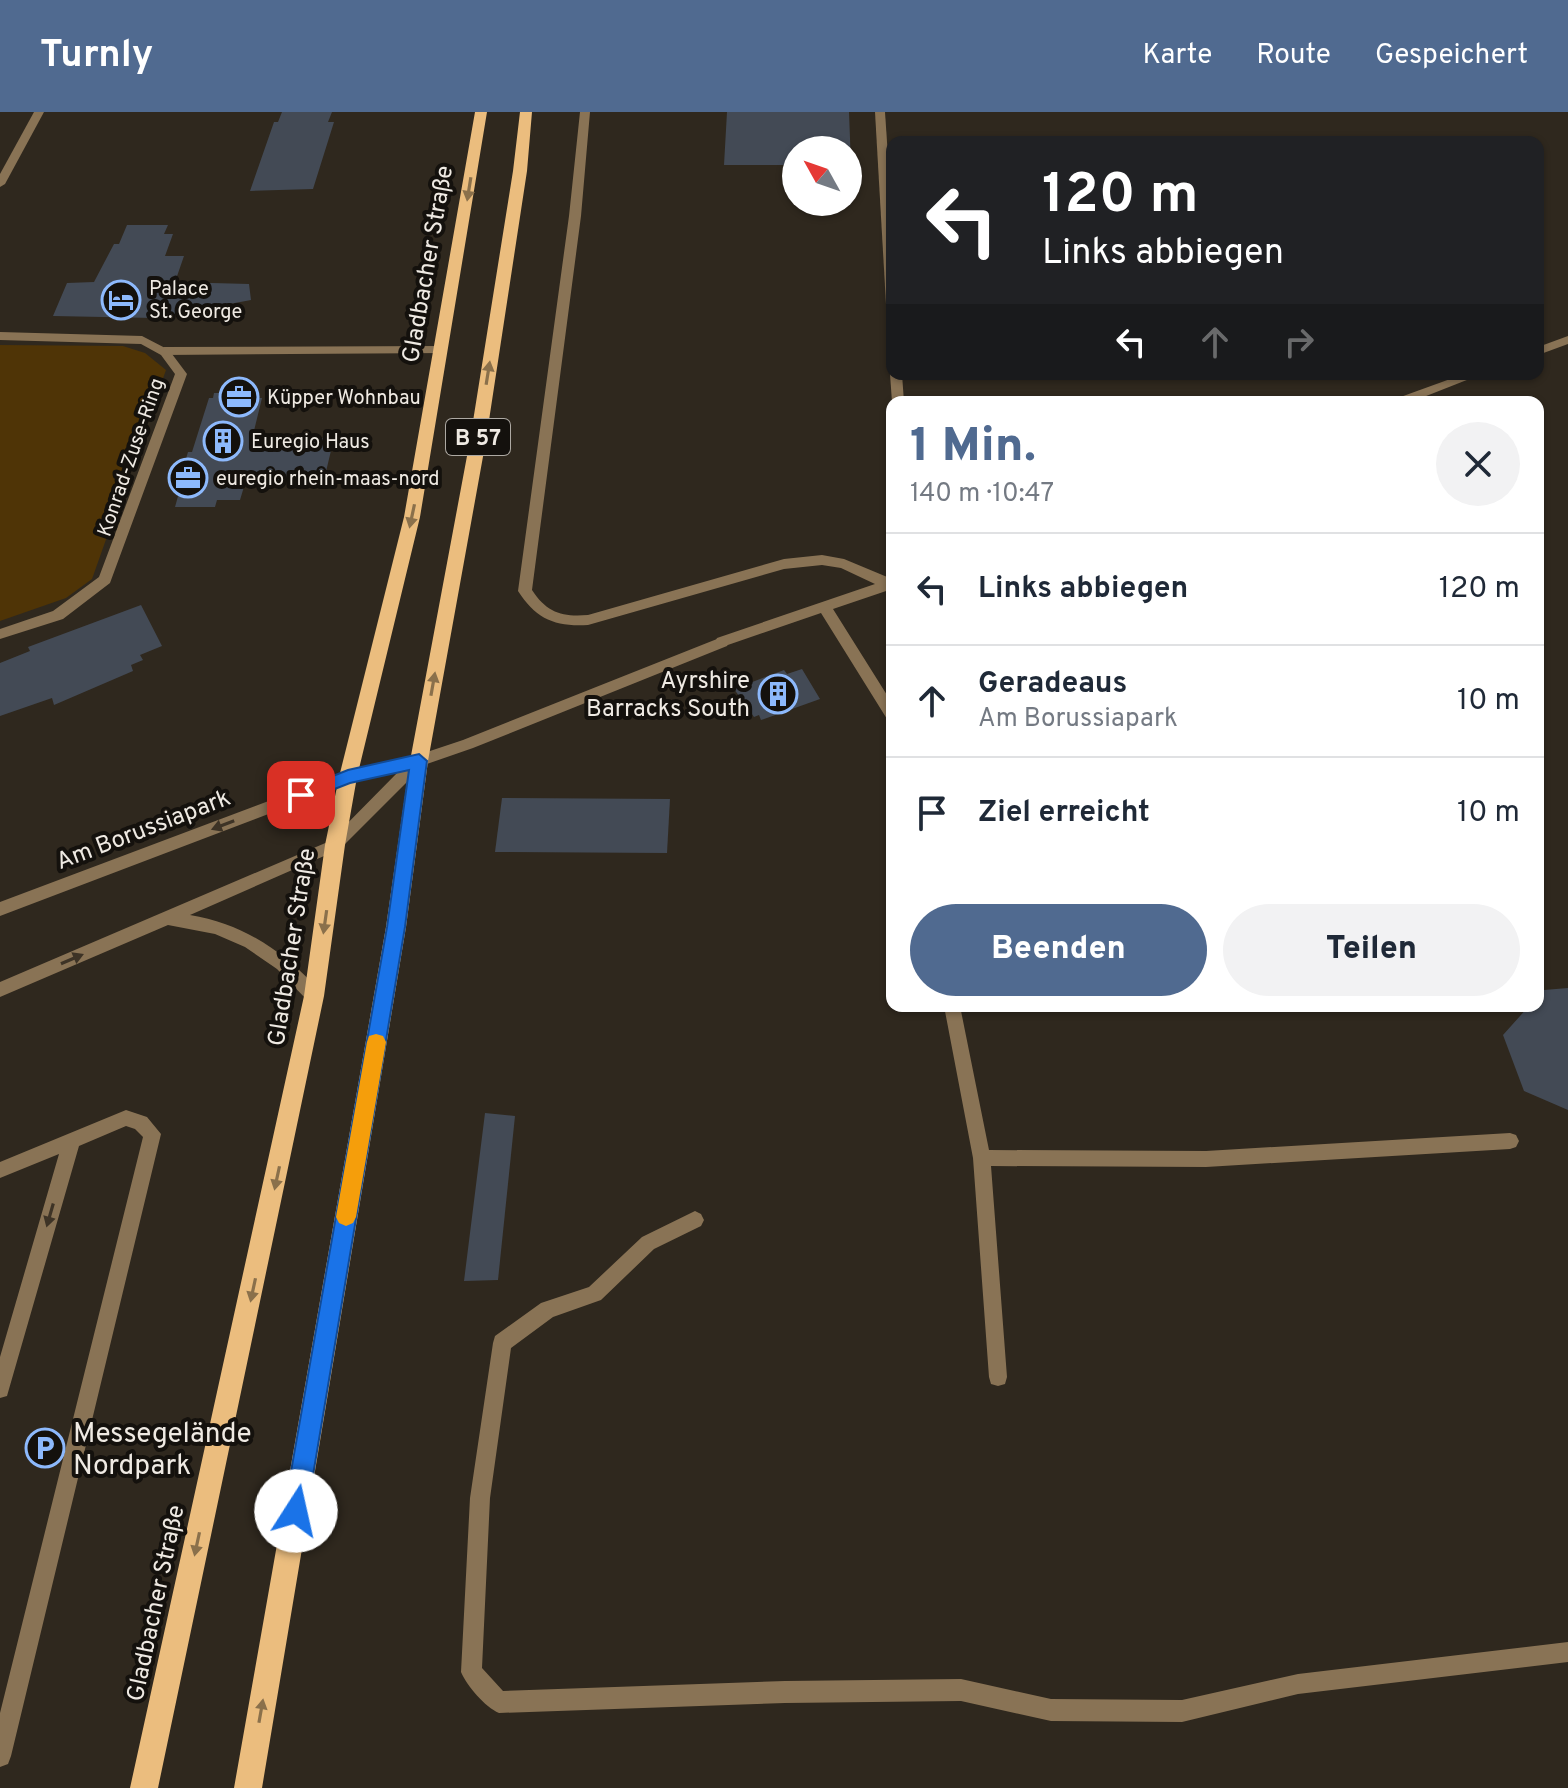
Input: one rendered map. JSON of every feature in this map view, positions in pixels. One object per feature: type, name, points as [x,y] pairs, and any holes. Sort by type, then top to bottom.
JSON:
[{"type":"main road","name":"Gladbacher Straße","points":[[144,1788],[314,996],[335,845],[348,777],[412,517],[481,112]]},
{"type":"main road","name":"B 57","points":[[248,1788],[393,943],[419,761],[478,440],[520,171],[526,112]]},
{"type":"street","points":[[0,184],[39,112]]},
{"type":"street","points":[[585,112],[575,216],[525,591],[537,610],[561,622],[588,620],[784,564],[822,560],[844,564],[886,582]]},
{"type":"street","points":[[880,112],[886,208]]},
{"type":"street","name":"Konrad-Zuse-Ring","points":[[0,336],[142,340],[175,360],[181,374],[105,580],[58,615],[0,634]]},
{"type":"street","points":[[1544,349],[1568,340]]},
{"type":"street","points":[[164,351],[442,350]]},
{"type":"street","points":[[1416,396],[1460,380]]},
{"type":"street","points":[[0,990],[335,845],[419,761],[722,642],[886,585]]},
{"type":"street","points":[[824,606],[886,705]]},
{"type":"street","name":"Am Borussiapark","points":[[0,909],[348,777],[419,761]]},
{"type":"street","points":[[170,918],[203,922],[251,940],[292,970],[314,996]]},
{"type":"street","points":[[953,1012],[982,1158],[998,1377]]},
{"type":"street","points":[[0,1170],[126,1118],[141,1123],[152,1134],[0,1756]]},
{"type":"street","points":[[0,1389],[72,1140]]},
{"type":"street","points":[[982,1158],[1206,1159],[1510,1141]]},
{"type":"street","points":[[695,1220],[648,1243],[595,1294],[548,1310],[502,1343],[480,1498],[471,1672],[499,1702],[785,1692],[961,1690],[1051,1710],[1182,1711],[1298,1684],[1568,1652]]},
{"type":"shaded area","points":[[0,345],[123,346],[145,353],[166,370],[92,579],[66,598],[0,621]]},
{"type":"building","points":[[282,112],[332,112],[328,122],[334,122],[313,189],[250,191],[274,122],[278,122]]},
{"type":"building","points":[[727,112],[849,112],[850,136],[782,136],[782,165],[724,165]]},
{"type":"building","points":[[127,225],[168,225],[164,234],[173,234],[165,256],[184,256],[175,282],[249,284],[251,300],[154,318],[53,316],[67,283],[94,282],[114,244],[119,244]]},
{"type":"building","name":"Euregio Haus","points":[[214,393],[249,393],[247,398],[262,398],[252,439],[334,438],[324,480],[246,480],[240,500],[217,500],[215,507],[175,507],[188,452],[192,452],[209,398],[213,398]]},
{"type":"building","points":[[141,605],[162,646],[140,655],[143,660],[131,665],[133,671],[54,705],[52,698],[0,716],[0,663],[30,651],[28,647]]},
{"type":"building","name":"Ayrshire Barracks South","points":[[802,669],[820,699],[761,720],[759,715],[754,717],[734,689],[784,670],[787,674]]},
{"type":"building","points":[[502,798],[670,799],[667,853],[495,852]]},
{"type":"building","points":[[1568,988],[1568,1110],[1524,1091],[1503,1035],[1524,1012],[1544,1012],[1544,990]]},
{"type":"building","points":[[485,1113],[515,1116],[498,1280],[464,1281]]},
{"type":"slow traffic","points":[[346,1217],[376,1042]]},
{"type":"place","name":"Palace St. George","points":[[121,300]]},
{"type":"place","name":"Küpper Wohnbau","points":[[239,397]]},
{"type":"place","name":"Euregio Haus","points":[[223,441]]},
{"type":"place","name":"euregio rhein-maas-nord","points":[[188,478]]},
{"type":"place","name":"Ayrshire Barracks South","points":[[778,694]]},
{"type":"place","name":"Messegelände Nordpark","points":[[45,1448]]},
{"type":"route","points":[[296,1511],[396,927],[419,761],[348,777],[301,795]]}]
